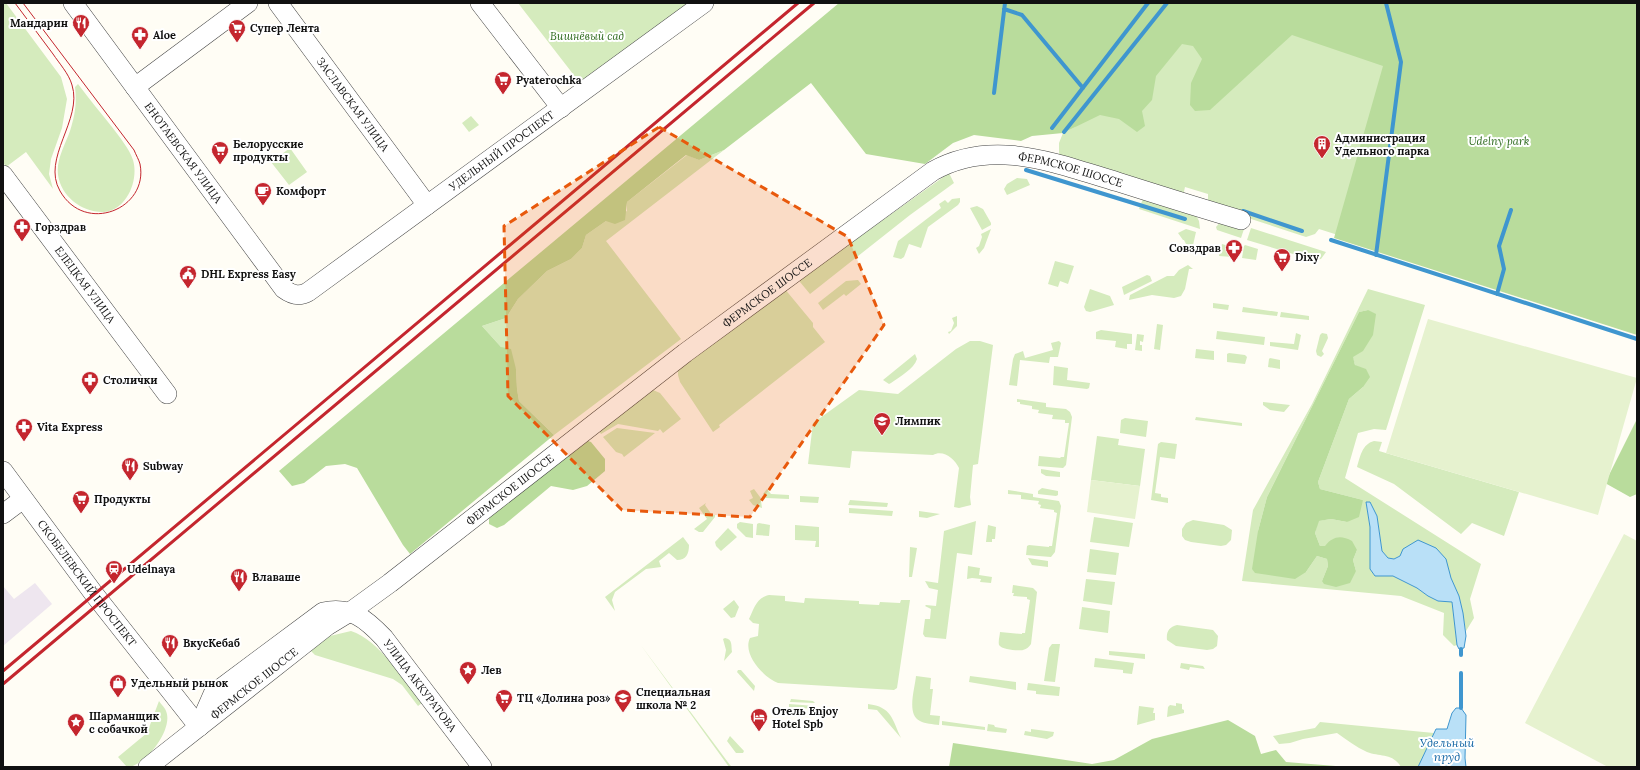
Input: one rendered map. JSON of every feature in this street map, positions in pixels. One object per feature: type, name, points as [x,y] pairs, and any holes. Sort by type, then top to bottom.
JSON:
[{"type":"street","name":"ЕНОТАЕВСКАЯ УЛИЦА","points":[[73,3],[284,288],[289,293],[299,295]]},
{"type":"street","points":[[134,86],[248,3]]},
{"type":"street","name":"ЗАСЛАВСКАЯ УЛИЦА","points":[[278,3],[427,205]]},
{"type":"street","points":[[480,3],[561,108]]},
{"type":"street","name":"УДЕЛЬНЫЙ ПРОСПЕКТ","points":[[299,295],[308,292],[704,3]]},
{"type":"street","name":"ФЕРМСКОЕ ШОССЕ","points":[[148,767],[328,626],[390,583],[685,353],[933,171],[946,164],[977,155],[1004,155],[1041,159],[1241,220]]},
{"type":"street","name":"ЕЛЕЦКАЯ УЛИЦА","points":[[4,179],[167,394]]},
{"type":"street","name":"СКОБЕЛЕВСКИЙ ПРОСПЕКТ","points":[[3,472],[94,594],[199,727]]},
{"type":"street","points":[[3,514],[23,499]]},
{"type":"street","name":"ФЕРМСКОЕ ШОССЕ","points":[[199,727],[213,694],[323,612],[339,610],[350,612]]},
{"type":"street","name":"УЛИЦА АККУРАТОВА","points":[[350,612],[361,617],[372,625],[384,638],[482,767]]},
{"type":"street","points":[[172,693],[193,699],[203,699],[213,694]]},
{"type":"highlighted area","points":[[659,127],[848,237],[884,325],[750,517],[622,510],[508,396],[504,226]]},
{"type":"shaded area","points":[[35,583],[52,604],[3,646],[3,586],[14,599]]},
{"type":"green space","points":[[3,3],[6,3],[61,77],[67,99],[62,128],[51,159],[49,174],[53,189],[26,152],[6,167],[3,162]]},
{"type":"green space","name":"Вишнёвый сад","points":[[518,3],[684,3],[686,5],[580,83]]},
{"type":"green space","points":[[839,3],[1637,3],[1637,335],[1334,238],[1383,66],[1292,35],[1210,110],[1195,111],[1190,105],[1191,83],[1202,59],[1193,46],[1182,44],[1156,76],[1152,100],[1142,111],[1145,126],[1137,132],[1119,119],[1100,115],[1063,133],[1032,136],[1021,141],[974,135],[953,143],[925,164],[866,154],[811,83],[724,150],[699,160],[686,155],[627,202],[625,220],[615,224],[606,221],[586,235],[582,248],[571,259],[547,271],[518,299],[506,318],[482,326],[501,347],[511,349],[516,369],[519,401],[554,435],[410,554],[403,545],[357,468],[345,464],[326,466],[304,483],[292,486],[279,471]]},
{"type":"green space","name":"Udelny park","points":[[1175,3],[1637,3],[1637,330],[1319,229],[1315,234],[1306,237],[1248,218],[1208,201],[1208,194],[1185,187],[1183,196],[1059,155],[1059,143],[1063,133],[1075,127]]},
{"type":"green space","points":[[78,84],[121,139],[133,160],[133,185],[129,193],[119,206],[104,212],[88,210],[74,202],[63,190],[58,175],[58,164],[73,120],[76,104],[75,87]]},
{"type":"green space","points":[[471,116],[479,125],[469,132],[462,123]]},
{"type":"green space","points":[[290,148],[307,172],[289,185],[271,162]]},
{"type":"green space","points":[[724,150],[606,241],[681,339],[554,435],[519,401],[516,369],[501,347],[482,326],[506,318],[518,299],[547,271],[571,259],[582,248],[586,235],[606,221],[627,211],[627,202],[687,155],[699,160]]},
{"type":"green space","points":[[949,173],[954,183],[910,215],[810,294],[800,282],[800,279]]},
{"type":"green space","points":[[1017,178],[1027,179],[1030,185],[1007,195],[1004,189],[1007,184]]},
{"type":"green space","points":[[1144,196],[1196,215],[1199,221],[1200,229],[1139,209]]},
{"type":"green space","points":[[960,198],[958,205],[928,227],[921,248],[909,244],[904,257],[901,259],[893,257],[898,241],[941,208],[939,204],[945,200],[948,203],[952,199]]},
{"type":"green space","points":[[977,206],[983,209],[991,223],[991,225],[982,230],[970,208]]},
{"type":"green space","points":[[1223,219],[1245,226],[1241,238],[1217,230],[1216,227]]},
{"type":"green space","points":[[1251,228],[1326,252],[1321,259],[1313,260],[1247,240]]},
{"type":"green space","points":[[991,229],[984,248],[979,254],[976,248],[979,246],[982,237],[981,234]]},
{"type":"green space","points":[[1186,229],[1196,232],[1191,254],[1184,240],[1178,233]]},
{"type":"green space","points":[[1222,244],[1235,248],[1233,257],[1219,256]]},
{"type":"green space","points":[[1245,245],[1258,249],[1256,260],[1242,258]]},
{"type":"green space","points":[[1055,261],[1074,266],[1068,284],[1060,281],[1058,287],[1048,284]]},
{"type":"green space","points":[[1188,265],[1193,269],[1189,269],[1185,289],[1181,296],[1174,298],[1152,295],[1129,300],[1130,295],[1167,276],[1174,276],[1179,270]]},
{"type":"green space","points":[[1147,275],[1150,276],[1152,281],[1124,295],[1122,287]]},
{"type":"green space","points":[[858,280],[861,284],[846,296],[844,294],[823,310],[818,303],[846,281]]},
{"type":"green space","points":[[784,288],[813,323],[813,327],[825,342],[719,425],[720,427],[713,432],[680,382],[678,370]]},
{"type":"green space","points":[[1090,289],[1110,296],[1114,305],[1090,312],[1086,311],[1084,307]]},
{"type":"green space","points":[[1368,289],[1425,305],[1386,430],[1374,429],[1358,433],[1345,478],[1481,564],[1470,599],[1474,618],[1466,631],[1459,596],[1451,578],[1400,556],[1394,559],[1388,558],[1382,551],[1377,516],[1366,502],[1370,526],[1370,568],[1375,576],[1393,576],[1438,601],[1452,602],[1457,645],[1454,646],[1443,635],[1444,613],[1401,596],[1242,581],[1253,510],[1312,404]],"holes":[[[1368,310],[1352,356],[1363,387],[1349,399],[1318,482],[1320,489],[1363,500],[1347,522],[1331,519],[1318,521],[1315,533],[1320,546],[1357,550],[1353,560],[1356,571],[1322,581],[1328,566],[1327,559],[1317,556],[1306,572],[1258,531],[1267,497],[1359,312]]]},
{"type":"green space","points":[[1213,303],[1229,305],[1228,310],[1213,308]]},
{"type":"green space","points":[[1243,307],[1278,312],[1277,316],[1242,312]]},
{"type":"green space","points":[[1368,310],[1376,314],[1373,335],[1363,351],[1353,357],[1355,365],[1366,369],[1370,377],[1363,387],[1349,399],[1318,482],[1320,489],[1363,500],[1359,517],[1347,522],[1331,519],[1319,521],[1315,533],[1320,546],[1325,546],[1334,538],[1341,537],[1352,541],[1357,550],[1353,560],[1356,571],[1350,583],[1336,587],[1324,584],[1322,581],[1328,566],[1327,559],[1317,556],[1306,572],[1295,579],[1255,573],[1252,569],[1258,531],[1267,497],[1359,312]]},
{"type":"green space","points":[[1281,312],[1309,316],[1309,320],[1280,317]]},
{"type":"green space","points":[[957,316],[957,326],[949,334],[948,332],[951,331],[954,323],[952,318]]},
{"type":"green space","points":[[1428,319],[1637,378],[1598,515],[1386,453]]},
{"type":"green space","points":[[1157,324],[1163,325],[1160,350],[1154,349]]},
{"type":"green space","points":[[1101,330],[1132,334],[1132,344],[1127,344],[1127,349],[1115,347],[1116,341],[1096,339],[1096,332]]},
{"type":"green space","points":[[1217,331],[1265,337],[1264,345],[1216,339]]},
{"type":"green space","points":[[1296,333],[1301,335],[1298,350],[1270,346],[1270,342],[1294,344]]},
{"type":"green space","points":[[1322,333],[1327,334],[1328,338],[1322,351],[1324,354],[1321,357],[1317,355],[1316,351],[1320,335]]},
{"type":"green space","points":[[1137,334],[1144,335],[1143,342],[1140,341],[1142,351],[1135,350]]},
{"type":"green space","points":[[970,341],[980,341],[993,345],[978,464],[973,465],[970,497],[971,505],[959,508],[954,507],[959,468],[952,458],[945,454],[937,453],[933,455],[852,451],[850,468],[808,464],[813,423],[859,390],[898,394],[956,349]]},
{"type":"green space","points":[[1059,341],[1061,343],[1058,357],[1050,357],[1049,363],[1020,360],[1017,386],[1009,385],[1015,354],[1023,351],[1025,358],[1053,350],[1051,343]]},
{"type":"green space","points":[[1196,349],[1214,351],[1214,360],[1195,358]]},
{"type":"green space","points":[[915,354],[917,359],[915,363],[906,372],[889,384],[883,380]]},
{"type":"green space","points":[[1227,354],[1245,355],[1247,357],[1245,364],[1227,362]]},
{"type":"green space","points":[[1269,359],[1280,360],[1280,369],[1268,367]]},
{"type":"green space","points":[[1054,366],[1068,368],[1067,380],[1090,383],[1089,388],[1053,385]]},
{"type":"green space","points":[[653,390],[660,393],[681,419],[663,433],[660,429],[658,431],[618,424],[601,434],[599,431]]},
{"type":"green space","points":[[1017,399],[1046,403],[1046,407],[1066,409],[1070,412],[1072,417],[1066,465],[1063,468],[1038,466],[1039,456],[1064,457],[1069,423],[1065,423],[1065,420],[1052,419],[1053,415],[1038,413],[1039,410],[1032,409],[1032,406],[1020,404],[1020,402],[1017,402]]},
{"type":"green space","points":[[1263,402],[1290,405],[1284,412],[1270,410],[1263,405]]},
{"type":"green space","points":[[1196,417],[1242,423],[1242,426],[1195,420]]},
{"type":"green space","points":[[1125,418],[1148,421],[1146,437],[1120,433],[1121,420]]},
{"type":"green space","points":[[1637,419],[1637,494],[1630,497],[1605,483]]},
{"type":"green space","points":[[617,428],[655,433],[624,457],[622,454],[616,452],[603,437]]},
{"type":"green space","points":[[1097,436],[1119,439],[1118,445],[1145,449],[1140,486],[1091,480]]},
{"type":"green space","points":[[588,441],[591,442],[605,459],[605,471],[587,486],[573,490],[551,486],[504,525],[497,528],[489,524],[489,517]]},
{"type":"green space","points":[[1374,441],[1382,442],[1379,451],[1519,492],[1504,536],[1472,523],[1461,534],[1394,484],[1357,467],[1364,448]]},
{"type":"green space","points":[[1161,442],[1177,444],[1175,459],[1160,457],[1155,493],[1161,494],[1161,497],[1168,498],[1168,503],[1151,500],[1158,444]]},
{"type":"green space","points":[[1041,469],[1060,472],[1060,477],[1046,476],[1041,473]]},
{"type":"green space","points":[[1091,480],[1140,486],[1135,519],[1087,512]]},
{"type":"green space","points":[[1042,488],[1058,491],[1058,495],[1038,494],[1038,491]]},
{"type":"green space","points":[[754,489],[763,501],[761,501],[762,508],[753,505],[749,500],[753,498],[750,491]]},
{"type":"green space","points":[[767,489],[771,494],[789,495],[789,499],[766,498],[763,494]]},
{"type":"green space","points":[[1008,490],[1033,494],[1033,497],[1059,501],[1061,506],[1055,552],[1051,557],[1026,555],[1027,546],[1052,546],[1057,513],[1054,512],[1054,510],[1040,508],[1041,505],[1038,504],[1039,501],[1021,499],[1021,495],[1008,494]]},
{"type":"green space","points":[[800,496],[819,497],[818,503],[800,502]]},
{"type":"green space","points":[[850,500],[888,503],[887,507],[848,505]]},
{"type":"green space","points":[[706,503],[705,505],[712,515],[715,515],[715,517],[703,532],[699,532],[694,529],[707,519],[699,508]]},
{"type":"green space","points":[[849,508],[893,511],[892,516],[849,513]]},
{"type":"green space","points":[[919,511],[940,514],[927,518],[919,517]]},
{"type":"green space","points":[[1094,517],[1133,523],[1129,547],[1090,542]]},
{"type":"green space","points":[[1193,520],[1224,525],[1232,530],[1231,540],[1226,545],[1221,546],[1185,540],[1182,536],[1182,529],[1186,523]]},
{"type":"green space","points":[[976,521],[972,555],[957,553],[946,639],[925,637],[923,634],[925,619],[930,619],[931,609],[925,606],[936,606],[938,590],[929,588],[925,581],[938,583],[944,531]]},
{"type":"green space","points":[[740,522],[753,524],[753,538],[746,537],[737,528],[737,524]]},
{"type":"green space","points":[[757,524],[770,525],[769,536],[756,535]]},
{"type":"green space","points":[[795,525],[819,527],[819,547],[815,547],[816,541],[795,540]]},
{"type":"green space","points":[[988,525],[996,527],[995,539],[992,539],[992,542],[986,542]]},
{"type":"green space","points":[[728,528],[737,537],[721,551],[716,546],[715,542]]},
{"type":"green space","points":[[1624,534],[1637,541],[1637,767],[1608,767],[1525,723]]},
{"type":"green space","points":[[683,537],[689,545],[685,558],[677,560],[669,553],[659,561],[661,567],[646,569],[615,592],[612,600],[615,611],[605,597]]},
{"type":"green space","points":[[910,547],[917,548],[912,577],[909,577]]},
{"type":"green space","points":[[1090,549],[1119,553],[1116,575],[1087,572]]},
{"type":"green space","points":[[1028,558],[1048,561],[1048,567],[1032,565]]},
{"type":"green space","points":[[968,566],[980,568],[979,575],[992,577],[991,583],[980,582],[981,579],[967,579]]},
{"type":"green space","points":[[1086,579],[1115,582],[1112,605],[1083,601]]},
{"type":"green space","points":[[1013,585],[1033,588],[1037,592],[1031,644],[1028,648],[1023,650],[1007,649],[999,645],[1000,632],[1025,633],[1030,600],[1027,599],[1027,597],[1013,596]]},
{"type":"green space","points":[[769,595],[785,596],[785,601],[804,603],[805,598],[859,601],[859,604],[879,605],[880,602],[900,603],[901,600],[910,600],[897,688],[894,690],[778,683],[772,680],[756,665],[749,651],[748,644],[750,638],[758,636],[759,624],[753,623],[749,619],[758,601]]},
{"type":"green space","points":[[734,600],[739,607],[735,617],[731,618],[723,609]]},
{"type":"green space","points":[[1082,607],[1110,611],[1108,633],[1079,629]]},
{"type":"green space","points":[[1177,625],[1213,630],[1218,636],[1217,646],[1213,649],[1207,650],[1176,646],[1167,640],[1167,637],[1170,629]]},
{"type":"green space","points":[[351,631],[371,643],[381,652],[399,672],[422,703],[418,706],[402,685],[393,679],[315,655],[309,649],[330,636]]},
{"type":"green space","points":[[725,638],[730,641],[732,652],[724,661],[726,650],[723,639]]},
{"type":"green space","points":[[640,644],[730,765],[732,767],[729,767]]},
{"type":"green space","points":[[1052,644],[1060,644],[1055,682],[1044,681],[1049,648]]},
{"type":"green space","points":[[1109,651],[1145,654],[1145,659],[1109,655]]},
{"type":"green space","points":[[1095,658],[1134,663],[1132,674],[1123,673],[1123,670],[1094,667]]},
{"type":"green space","points":[[1181,663],[1203,666],[1205,669],[1190,667],[1189,670],[1180,668]]},
{"type":"green space","points":[[738,670],[741,670],[755,686],[754,691],[737,672]]},
{"type":"green space","points":[[916,676],[931,678],[930,689],[933,689],[930,715],[940,716],[939,725],[922,722],[916,718],[913,713],[912,701]]},
{"type":"green space","points":[[970,676],[1016,682],[1016,690],[969,682]]},
{"type":"green space","points":[[1028,683],[1060,687],[1059,696],[1036,694],[1036,691],[1027,690]]},
{"type":"green space","points":[[791,699],[813,701],[815,703],[790,702]]},
{"type":"green space","points":[[159,701],[165,710],[167,719],[162,737],[142,761],[127,767],[118,757],[147,733]]},
{"type":"green space","points":[[1176,703],[1182,704],[1184,713],[1167,717],[1168,707],[1170,705],[1176,706]]},
{"type":"green space","points":[[789,704],[815,706],[815,709],[789,707]]},
{"type":"green space","points":[[868,704],[887,711],[901,738],[877,710],[868,709]]},
{"type":"green space","points":[[1139,706],[1154,708],[1153,713],[1155,713],[1155,720],[1137,725]]},
{"type":"green space","points":[[1228,720],[1255,736],[1261,754],[1276,750],[1286,762],[1348,767],[949,767],[953,743],[1092,764],[1114,760],[1152,739]]},
{"type":"green space","points":[[942,721],[985,727],[985,730],[942,725]]},
{"type":"green space","points":[[1320,722],[1434,733],[1418,767],[1401,767],[1394,759],[1367,752],[1355,746],[1337,733],[1279,744],[1273,736],[1315,728]]},
{"type":"green space","points":[[988,724],[1007,729],[1006,733],[987,731]]},
{"type":"green space","points":[[1031,729],[1054,732],[1053,736],[1047,739],[1024,735],[1025,731],[1031,732]]},
{"type":"green space","points":[[730,736],[744,751],[743,753],[736,753],[727,741]]},
{"type":"water","points":[[1366,502],[1370,502],[1377,516],[1382,551],[1388,558],[1394,559],[1400,556],[1403,549],[1418,540],[1436,548],[1446,559],[1451,578],[1459,596],[1463,613],[1466,636],[1464,648],[1459,649],[1457,645],[1452,602],[1438,601],[1393,576],[1375,576],[1370,569],[1370,527]]},
{"type":"water","name":"Удельный пруд","points":[[1456,708],[1461,708],[1466,715],[1466,767],[1418,767],[1436,729],[1447,729],[1452,713]]},
{"type":"waterway","points":[[994,93],[1005,3]]},
{"type":"waterway","points":[[1052,128],[1148,3]]},
{"type":"waterway","points":[[1064,132],[1167,3]]},
{"type":"waterway","points":[[1376,255],[1401,62],[1386,3]]},
{"type":"waterway","points":[[1004,9],[1022,15],[1083,88]]},
{"type":"waterway","points":[[1026,170],[1185,219]]},
{"type":"waterway","points":[[1497,294],[1504,269],[1499,246],[1511,210]]},
{"type":"waterway","points":[[1243,211],[1302,231]]},
{"type":"waterway","points":[[1331,240],[1637,339]]},
{"type":"waterway","points":[[1461,649],[1461,655]]},
{"type":"waterway","points":[[1461,673],[1461,708]]},
{"type":"tram line","points":[[15,3],[64,69],[72,85],[74,98],[72,112],[55,165],[56,178],[60,191],[71,204],[84,212],[99,214],[113,211],[125,204],[135,193],[140,180],[140,164],[138,159],[134,150],[23,3]]},
{"type":"railway","points":[[3,671],[798,3]]},
{"type":"railway","points":[[3,684],[814,3]]},
{"type":"place","name":"Мандарин","points":[[81,38]]},
{"type":"place","name":"Супер Лента","points":[[237,43]]},
{"type":"place","name":"Aloe","points":[[140,50]]},
{"type":"place","name":"Pyaterochka","points":[[503,95]]},
{"type":"place","name":"Администрация Удельного парка","points":[[1322,159]]},
{"type":"place","name":"Белорусские продукты","points":[[220,165]]},
{"type":"place","name":"Комфорт","points":[[263,206]]},
{"type":"place","name":"Горздрав","points":[[22,242]]},
{"type":"place","name":"Совздрав","points":[[1234,263]]},
{"type":"place","name":"Dixy","points":[[1282,272]]},
{"type":"place","name":"DHL Express Easy","points":[[188,289]]},
{"type":"place","name":"Столички","points":[[90,395]]},
{"type":"place","name":"Лимпик","points":[[882,436]]},
{"type":"place","name":"Vita Express","points":[[24,442]]},
{"type":"place","name":"Subway","points":[[130,481]]},
{"type":"place","name":"Продукты","points":[[81,514]]},
{"type":"place","name":"Udelnaya","points":[[114,584]]},
{"type":"place","name":"Влаваше","points":[[239,592]]},
{"type":"place","name":"ВкусКебаб","points":[[170,658]]},
{"type":"place","name":"Лев","points":[[468,685]]},
{"type":"place","name":"Удельный рынок","points":[[118,698]]},
{"type":"place","name":"ТЦ «Долина роз»","points":[[504,713]]},
{"type":"place","name":"Специальная школа № 2","points":[[623,713]]},
{"type":"place","name":"Отель Enjoy Hotel Spb","points":[[759,732]]},
{"type":"place","name":"Шарманщик с собачкой","points":[[76,737]]}]
